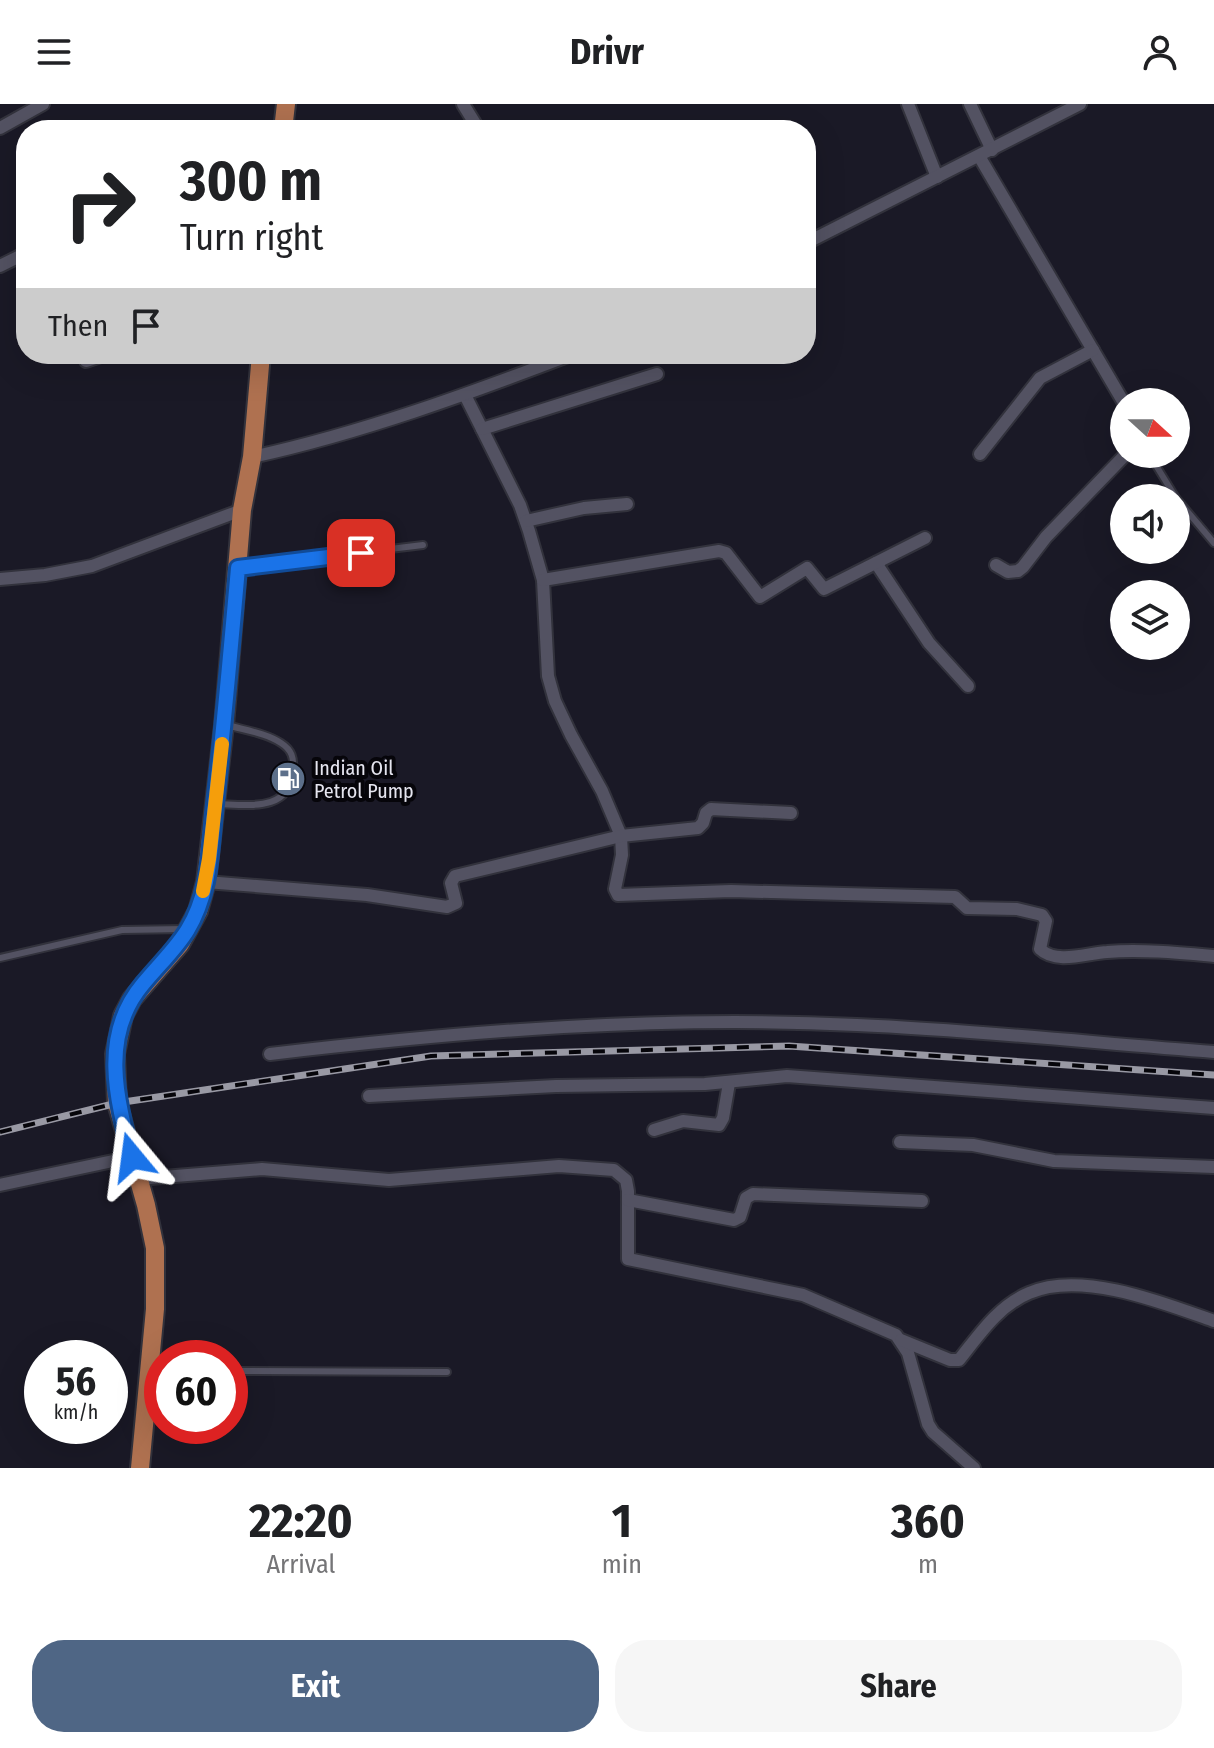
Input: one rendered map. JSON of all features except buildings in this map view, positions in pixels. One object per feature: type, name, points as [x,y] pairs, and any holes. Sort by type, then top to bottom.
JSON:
[{"type":"main road","points":[[155,1340],[155,1248],[117,1103],[116,1039],[132,999],[180,944],[189,929],[206,882],[224,725],[242,510],[252,457],[260,364]]},
{"type":"main road","points":[[140,1468],[144,1443]]},
{"type":"street","points":[[0,128],[43,104]]},
{"type":"street","points":[[908,104],[937,177]]},
{"type":"street","points":[[970,104],[992,150]]},
{"type":"street","points":[[816,238],[1080,104]]},
{"type":"street","points":[[979,156],[1115,388]]},
{"type":"street","points":[[980,454],[1040,378],[1093,350]]},
{"type":"street","points":[[252,457],[324,440],[465,395],[547,364]]},
{"type":"street","points":[[482,429],[657,374]]},
{"type":"street","points":[[465,395],[526,521],[543,580],[546,660],[551,688],[561,716],[602,791],[621,836],[622,855],[616,893],[623,896],[731,891],[955,897],[971,909],[1017,909],[1042,915],[1046,921],[1039,944],[1048,955],[1085,957],[1107,952],[1214,956]]},
{"type":"street","points":[[996,565],[1008,572],[1018,571],[1113,468]]},
{"type":"street","points":[[526,521],[584,508],[627,504]]},
{"type":"street","points":[[0,579],[92,566],[242,510]]},
{"type":"street","points":[[543,580],[719,551],[726,553],[760,597],[804,569],[810,570],[824,589],[925,538]]},
{"type":"street","points":[[876,563],[929,643],[968,686]]},
{"type":"street","points":[[206,882],[367,895],[447,907],[456,903],[451,883],[455,876],[621,836],[698,828],[711,809],[791,813]]},
{"type":"street","points":[[270,1054],[543,1026],[696,1023],[857,1025],[1214,1052]]},
{"type":"street","points":[[369,1096],[556,1086],[729,1083],[787,1076],[1214,1108]]},
{"type":"street","points":[[654,1130],[683,1121],[719,1125],[729,1083]]},
{"type":"street","points":[[900,1142],[973,1145],[1054,1161],[1214,1167]]},
{"type":"street","points":[[0,1185],[132,1157]]},
{"type":"street","points":[[138,1179],[276,1169],[389,1180],[568,1166],[619,1172],[626,1180],[626,1255],[631,1261],[803,1295],[950,1360],[959,1360],[986,1326],[1011,1303],[1049,1287],[1086,1287],[1135,1295],[1214,1321]]},
{"type":"street","points":[[628,1200],[734,1220],[740,1217],[746,1198],[753,1194],[922,1201]]},
{"type":"street","points":[[901,1340],[908,1353],[928,1424],[974,1468]]},
{"type":"lane","points":[[1190,515],[1214,543]]},
{"type":"lane","points":[[238,568],[423,545]]},
{"type":"lane","points":[[215,804],[271,803],[289,789],[293,777],[294,760],[282,744],[272,738],[224,725]]},
{"type":"lane","points":[[0,958],[122,930],[189,929]]},
{"type":"lane","points":[[248,1371],[447,1372]]},
{"type":"railway","points":[[0,1132],[117,1103],[431,1056],[789,1046],[1214,1075]]},
{"type":"slow traffic","points":[[203,891],[222,744]]},
{"type":"place","name":"Indian Oil Petrol Pump","points":[[288,779]]},
{"type":"route","points":[[132,1157],[117,1103],[116,1039],[132,999],[180,944],[189,929],[206,882],[238,568],[361,553]]}]
